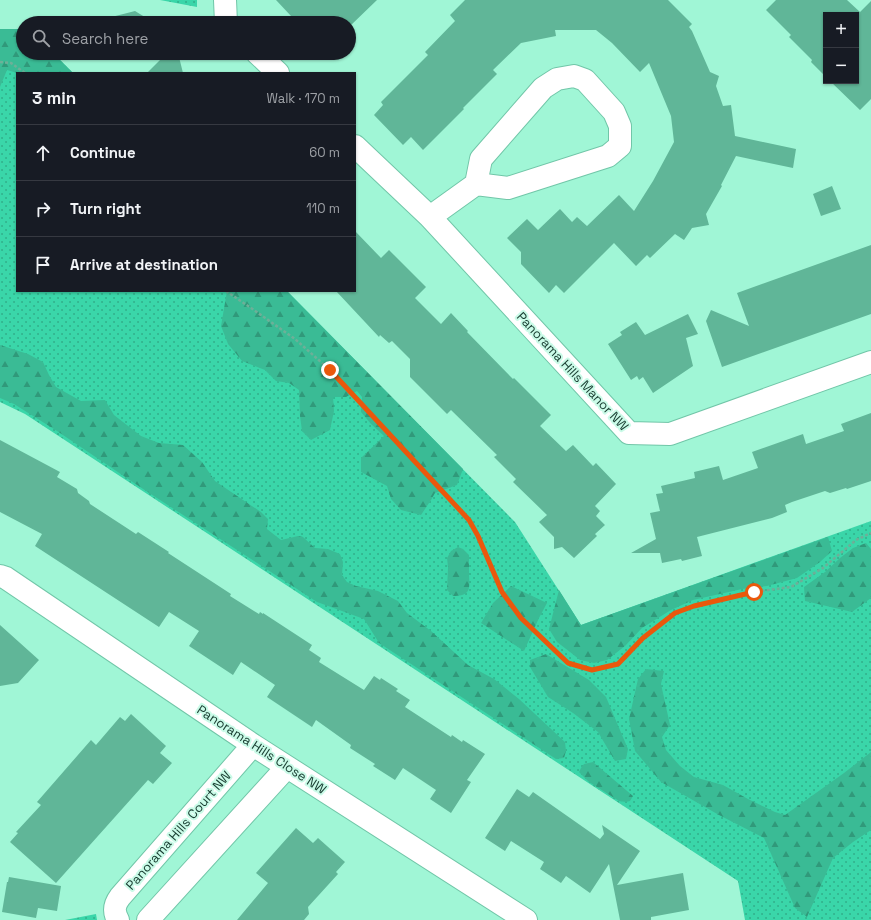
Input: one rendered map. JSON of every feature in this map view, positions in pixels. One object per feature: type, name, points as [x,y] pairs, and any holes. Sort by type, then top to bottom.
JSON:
[{"type":"street","points":[[225,0],[226,16]]},
{"type":"street","points":[[264,60],[277,72]]},
{"type":"street","points":[[430,217],[476,184],[508,188],[608,156],[620,146],[620,126],[614,112],[585,80],[574,76],[557,79],[543,88],[481,159],[476,184]]},
{"type":"street","name":"Panorama Hills Manor NW","points":[[356,147],[430,217],[629,433],[670,434],[871,362]]},
{"type":"street","name":"Panorama Hills Close NW","points":[[0,576],[6,578],[253,745],[526,920]]},
{"type":"street","name":"Panorama Hills Court NW","points":[[118,920],[115,914],[116,902],[253,745]]},
{"type":"street","points":[[148,920],[288,767]]},
{"type":"path","points":[[0,62],[11,64],[23,72]]},
{"type":"path","points":[[227,292],[295,340],[330,370],[391,435],[469,520],[478,536],[502,592],[521,618],[568,663],[592,670],[618,664],[643,638],[675,613],[694,606],[754,592],[791,587],[823,568],[856,540],[871,533]]},
{"type":"green space","points":[[160,0],[197,0],[197,7]]},
{"type":"green space","points":[[0,29],[16,29],[16,60],[60,60],[72,72],[16,72],[16,292],[288,292],[515,522],[581,625],[871,521],[871,920],[745,920],[738,881],[25,414],[0,402]]},
{"type":"green space","points":[[0,29],[16,29],[16,60],[60,60],[72,72],[16,73],[7,70],[0,87]]},
{"type":"green space","points":[[227,292],[288,292],[463,469],[457,485],[435,493],[421,515],[401,510],[391,499],[387,486],[361,472],[361,458],[384,436],[361,412],[362,397],[357,391],[346,397],[333,397],[334,411],[330,430],[311,440],[302,431],[299,390],[289,383],[276,381],[265,370],[242,361],[228,344],[221,326]]},
{"type":"green space","points":[[0,345],[28,354],[43,362],[56,387],[81,401],[105,400],[114,415],[141,436],[159,443],[183,445],[202,462],[215,481],[261,512],[268,519],[267,529],[281,540],[298,536],[303,537],[315,548],[328,549],[340,554],[343,562],[342,575],[347,582],[356,586],[378,591],[398,601],[407,613],[431,631],[468,665],[494,679],[519,699],[565,742],[566,751],[564,758],[556,759],[379,643],[364,619],[317,602],[57,431],[14,404],[0,398]]},
{"type":"green space","points":[[828,537],[832,551],[820,562],[797,578],[767,586],[742,589],[693,600],[671,610],[642,628],[625,646],[607,660],[594,663],[580,660],[557,642],[549,629],[559,590],[581,625]]},
{"type":"green space","points":[[866,543],[871,549],[871,598],[852,612],[805,601],[804,587],[825,572],[853,548]]},
{"type":"green space","points":[[458,547],[463,549],[469,555],[469,588],[463,595],[453,596],[447,590],[447,558],[451,551]]},
{"type":"green space","points":[[511,586],[547,603],[524,651],[481,623],[493,603]]},
{"type":"green space","points":[[546,654],[589,680],[606,697],[628,749],[626,759],[615,761],[598,732],[573,713],[548,697],[530,667],[530,660]]},
{"type":"green space","points":[[646,669],[664,671],[661,684],[670,725],[662,737],[666,750],[680,766],[694,777],[723,785],[775,812],[785,815],[871,752],[871,830],[833,858],[807,917],[795,908],[764,838],[719,815],[661,782],[635,751],[629,719],[638,679]]},
{"type":"green space","points":[[593,762],[633,796],[630,801],[619,801],[589,782],[579,772],[584,764]]},
{"type":"green space","points":[[96,914],[97,920],[65,920]]},
{"type":"building","points":[[276,0],[377,0],[356,20],[356,16],[291,16]]},
{"type":"building","points":[[465,0],[668,0],[692,24],[689,27],[710,72],[719,76],[716,86],[723,106],[731,105],[735,136],[796,149],[793,168],[736,156],[721,185],[722,186],[706,214],[709,225],[692,228],[684,240],[675,234],[650,258],[647,255],[636,266],[614,243],[564,293],[556,285],[549,293],[521,264],[521,252],[507,238],[527,219],[538,230],[560,209],[572,222],[577,217],[587,226],[619,195],[634,211],[653,181],[674,142],[671,116],[649,63],[640,72],[612,43],[596,30],[555,30],[556,36],[521,43],[493,70],[497,74],[423,150],[411,137],[403,145],[374,115],[383,105],[381,102],[428,55],[425,52],[455,21],[450,15]]},
{"type":"building","points":[[776,0],[847,0],[860,12],[871,1],[871,99],[860,110],[833,84],[859,84],[859,12],[823,12],[823,74],[811,62],[812,60],[789,37],[791,35],[766,10]]},
{"type":"building","points":[[135,11],[143,16],[115,16]]},
{"type":"building","points":[[160,60],[180,60],[183,72],[148,72]]},
{"type":"building","points":[[832,186],[841,209],[821,216],[813,194]]},
{"type":"building","points":[[356,232],[381,258],[389,250],[426,287],[415,298],[441,324],[451,313],[468,331],[467,332],[513,379],[514,378],[551,415],[540,426],[566,451],[573,445],[593,466],[596,463],[616,484],[595,506],[600,511],[596,516],[605,525],[595,534],[597,536],[574,558],[562,547],[554,549],[554,537],[539,522],[547,515],[513,482],[516,479],[494,457],[497,455],[451,410],[447,414],[410,377],[410,359],[392,341],[389,343],[380,335],[379,337],[337,292],[356,292]]},
{"type":"building","points":[[871,245],[871,314],[722,367],[706,321],[711,310],[749,326],[737,293]]},
{"type":"building","points":[[688,314],[698,334],[686,338],[693,366],[653,393],[643,377],[639,380],[637,376],[631,380],[608,344],[622,335],[620,332],[636,322],[645,335]]},
{"type":"building","points":[[871,413],[871,481],[830,493],[825,491],[792,502],[785,505],[787,512],[772,518],[697,537],[702,556],[682,561],[681,559],[662,563],[660,553],[631,553],[656,539],[650,513],[660,511],[656,494],[663,493],[661,486],[695,478],[694,472],[719,466],[723,480],[758,468],[752,452],[803,434],[806,444],[844,431],[841,424]]},
{"type":"building","points":[[0,440],[60,472],[57,477],[77,489],[78,493],[89,501],[90,504],[136,534],[138,532],[169,552],[168,553],[231,594],[230,596],[259,614],[260,612],[263,613],[312,645],[309,650],[321,658],[319,662],[364,690],[374,676],[380,680],[381,678],[398,689],[396,691],[410,700],[405,707],[451,737],[452,735],[462,742],[463,740],[485,754],[467,780],[471,782],[451,813],[430,799],[436,790],[403,768],[395,780],[373,766],[375,764],[350,748],[351,745],[316,720],[312,727],[267,697],[275,685],[241,662],[233,675],[189,646],[199,631],[169,612],[159,627],[35,546],[42,534],[0,512]]},
{"type":"building","points":[[0,625],[39,660],[18,683],[0,686]]},
{"type":"building","points":[[131,714],[166,746],[160,753],[172,763],[153,784],[148,780],[56,883],[10,842],[18,833],[16,832],[41,805],[37,802],[91,740],[96,745],[120,717],[125,721]]},
{"type":"building","points":[[517,789],[529,797],[533,792],[600,839],[604,834],[602,825],[640,851],[617,885],[683,873],[689,910],[651,917],[651,920],[620,920],[609,864],[590,893],[566,876],[561,883],[540,869],[544,862],[511,841],[505,851],[485,838]]},
{"type":"building","points":[[296,828],[313,843],[318,838],[345,862],[336,872],[338,874],[308,907],[309,914],[304,920],[237,920],[268,883],[256,873]]},
{"type":"building","points":[[9,877],[61,886],[57,911],[38,908],[36,918],[2,912]]},
{"type":"route","points":[[330,370],[469,520],[478,536],[502,592],[521,618],[568,663],[592,670],[618,664],[643,638],[675,613],[694,606],[754,592]]}]
